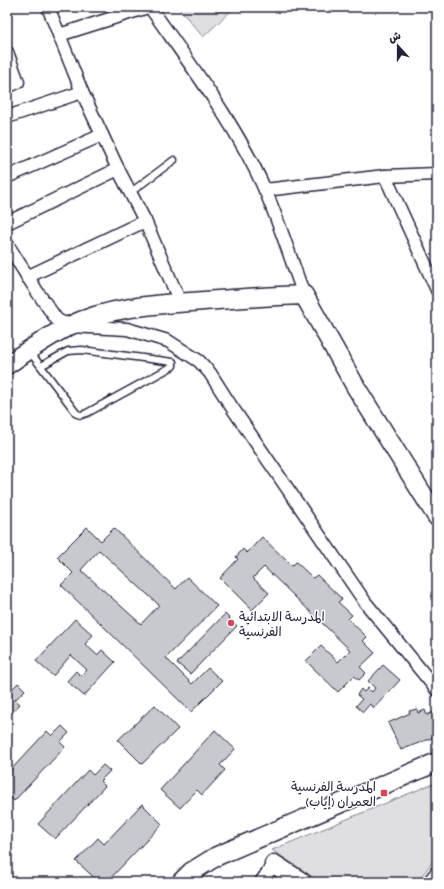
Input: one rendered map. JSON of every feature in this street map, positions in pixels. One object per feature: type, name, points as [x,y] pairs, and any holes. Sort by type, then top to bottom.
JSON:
[{"type":"street","points":[[48,7],[82,92],[118,169],[145,221],[180,302]]},
{"type":"street","points":[[59,35],[149,7],[228,120],[265,190],[304,295],[357,389],[437,517]]},
{"type":"street","points":[[7,52],[18,82],[7,87]]},
{"type":"street","points":[[7,117],[82,92]]},
{"type":"street","points":[[7,177],[102,134]]},
{"type":"street","points":[[7,223],[118,169]]},
{"type":"street","points":[[265,190],[385,176],[437,174]]},
{"type":"street","points":[[385,176],[437,290]]},
{"type":"street","points":[[27,277],[145,221]]},
{"type":"street","points":[[7,244],[27,277],[57,320],[70,326],[127,329],[168,341],[199,361],[210,372],[231,406],[365,602],[437,690]]},
{"type":"street","points":[[7,365],[70,326],[117,310],[146,305],[180,302],[304,295]]},
{"type":"street","points":[[181,882],[191,872],[217,856],[437,762]]},
{"type":"street","points":[[261,882],[274,864],[302,882]]},
{"type":"street","points":[[429,882],[437,872]]},
{"type":"lane","points":[[131,192],[174,160]]},
{"type":"lane","points":[[29,350],[41,366],[77,414],[81,415],[153,377],[172,366],[173,362],[82,350],[68,351],[41,366]]},
{"type":"shaded area","points":[[178,7],[235,7],[203,37]]},
{"type":"shaded area","points":[[437,782],[437,856],[417,882],[320,882],[272,850]]},
{"type":"building","points":[[87,527],[101,541],[114,528],[176,589],[187,577],[217,606],[166,658],[192,684],[208,668],[222,681],[191,712],[61,585],[73,573],[57,557]],"holes":[[[99,550],[159,605],[141,624],[81,570]]]},
{"type":"building","points":[[262,537],[292,566],[296,562],[313,578],[317,575],[342,599],[338,602],[352,615],[348,619],[367,637],[363,641],[375,653],[360,667],[366,673],[359,680],[354,676],[338,692],[306,661],[321,646],[338,662],[350,650],[264,567],[253,578],[269,593],[252,610],[220,578],[238,559],[236,557],[243,549],[247,553]]},
{"type":"building","points":[[7,549],[12,554],[7,558]]},
{"type":"building","points":[[225,614],[237,626],[190,674],[177,663]]},
{"type":"building","points":[[75,619],[93,635],[85,644],[97,655],[102,650],[115,662],[84,696],[67,681],[76,671],[81,676],[87,670],[71,655],[53,676],[36,661]]},
{"type":"building","points":[[383,665],[400,680],[374,708],[370,704],[363,712],[356,706],[362,699],[357,695],[361,689],[364,692],[368,688],[372,692],[375,688],[368,681]]},
{"type":"building","points":[[18,683],[25,690],[15,700],[20,704],[7,718],[7,692],[8,693]]},
{"type":"building","points":[[155,705],[178,729],[142,764],[118,740]]},
{"type":"building","points":[[417,709],[418,713],[425,710],[427,715],[434,712],[437,720],[437,734],[433,735],[434,737],[401,750],[388,723],[410,713],[409,711]]},
{"type":"building","points":[[62,726],[69,733],[60,742],[65,747],[14,801],[7,794],[7,774],[47,731],[52,736]]},
{"type":"building","points":[[215,730],[235,749],[220,765],[225,770],[202,795],[197,790],[180,808],[160,790]]},
{"type":"building","points":[[103,765],[110,771],[100,781],[105,786],[55,839],[38,824],[88,770],[93,775]]},
{"type":"building","points":[[142,804],[162,824],[107,882],[99,882],[76,861],[98,838],[104,844]]},
{"type":"place","name":"المدرسة الابتدائية الفرنسية","points":[[231,623]]},
{"type":"place","name":"المدرسة الفرنسية العمران (إياب)","points":[[384,793]]}]
